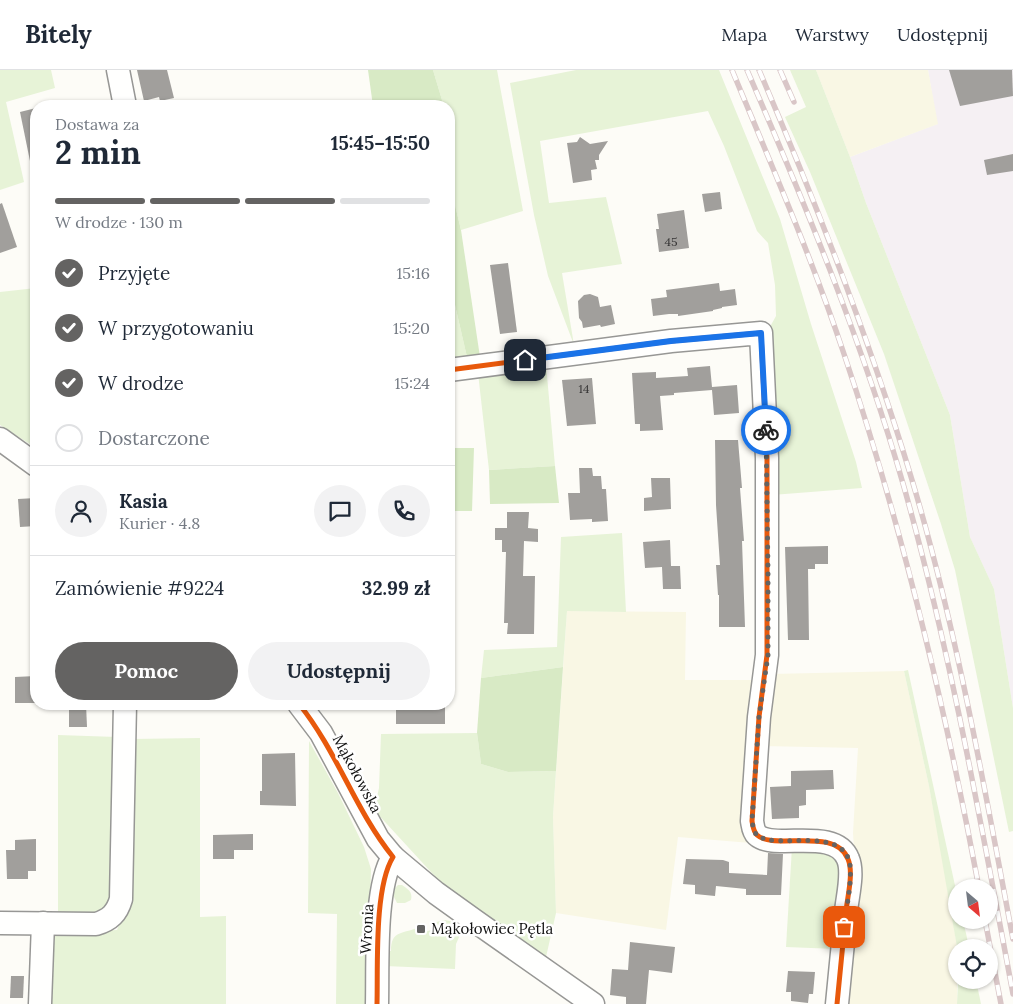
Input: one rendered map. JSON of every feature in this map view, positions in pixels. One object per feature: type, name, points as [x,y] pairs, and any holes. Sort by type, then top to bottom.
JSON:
[{"type":"street","points":[[118,70],[124,100]]},
{"type":"street","points":[[455,369],[671,341],[761,333],[767,458],[768,655],[759,717],[753,782],[752,821],[758,836],[768,839],[828,843],[838,846],[848,859],[850,866],[849,886],[837,1004]]},
{"type":"street","points":[[0,439],[30,461]]},
{"type":"street","points":[[0,923],[96,924],[105,922],[119,908],[121,898],[125,710]]},
{"type":"street","name":"Mąkołowska","points":[[303,710],[321,734],[378,839],[393,857],[417,878],[474,921],[594,1004]]},
{"type":"street","name":"Wronia","points":[[377,1004],[379,917],[383,880],[387,866],[393,857]]},
{"type":"street","points":[[40,1004],[43,923]]},
{"type":"shaded area","points":[[816,70],[928,70],[938,124],[850,157]]},
{"type":"shaded area","points":[[928,70],[1013,70],[1013,708],[994,589],[970,537],[950,415],[866,203],[850,157],[937,124]]},
{"type":"shaded area","points":[[567,611],[686,612],[685,680],[755,680],[751,843],[678,837],[666,930],[556,913],[553,817]]},
{"type":"shaded area","points":[[904,671],[929,786],[948,889],[948,929],[954,929],[956,939],[948,939],[948,989],[957,989],[957,1004],[842,1004],[855,865],[853,833],[858,748],[762,746],[771,674]]},
{"type":"green space","points":[[0,70],[51,70],[55,88],[6,102],[24,182],[0,190]]},
{"type":"green space","points":[[368,70],[433,70],[442,100],[372,100]]},
{"type":"green space","points":[[433,70],[497,70],[523,211],[461,230],[455,205],[455,100],[442,100]]},
{"type":"green space","points":[[576,70],[719,70],[780,219],[811,324],[856,462],[862,488],[772,495],[766,334],[776,316],[775,285],[768,243],[757,231],[724,146],[708,111],[540,141],[549,203],[606,197],[622,264],[562,273],[574,345],[548,276],[534,215],[510,83]]},
{"type":"green space","points":[[790,70],[816,70],[866,203],[950,415],[970,537],[994,589],[1013,708],[1013,831],[1009,832],[955,570],[941,524],[884,354],[810,172],[785,117],[806,107]]},
{"type":"green space","points":[[455,205],[461,230],[480,357],[467,357],[455,305]]},
{"type":"green space","points":[[30,289],[30,444],[0,425],[0,292]]},
{"type":"green space","points":[[455,305],[467,357],[455,359]]},
{"type":"green space","points":[[546,364],[555,466],[489,470],[478,373]]},
{"type":"green space","points":[[455,448],[474,448],[472,511],[455,511]]},
{"type":"green space","points":[[555,466],[559,503],[490,504],[489,470]]},
{"type":"green space","points":[[622,533],[626,612],[567,611],[563,667],[481,678],[484,650],[557,647],[561,537]]},
{"type":"green space","points":[[563,667],[556,771],[508,772],[481,764],[477,733],[481,678]]},
{"type":"green space","points":[[908,670],[954,879],[948,879],[948,895],[929,786],[904,671]]},
{"type":"green space","points":[[477,733],[481,764],[508,772],[556,771],[553,817],[556,913],[546,957],[442,884],[374,810],[379,788],[381,734]]},
{"type":"green space","points":[[58,735],[117,737],[116,895],[100,916],[58,914]]},
{"type":"green space","points":[[200,738],[200,917],[226,916],[226,1004],[45,1004],[49,940],[58,932],[117,930],[127,904],[132,739]]},
{"type":"green space","points":[[309,741],[338,793],[364,847],[371,869],[370,1004],[336,1004],[337,914],[308,913]]},
{"type":"green space","points":[[792,847],[827,847],[843,860],[836,949],[786,947]]},
{"type":"green space","points":[[398,885],[402,885],[410,891],[411,900],[405,903],[397,903],[393,895],[394,889]]},
{"type":"green space","points":[[445,920],[455,922],[463,928],[456,944],[455,969],[385,966],[386,951],[391,951],[393,940],[398,934],[417,928],[419,934],[434,929],[432,923]]},
{"type":"green space","points":[[954,929],[965,929],[967,939],[956,939]]},
{"type":"green space","points":[[958,989],[978,989],[981,1004],[957,1004]]},
{"type":"building","points":[[137,70],[167,70],[174,98],[160,100],[159,97],[144,100]]},
{"type":"building","points":[[949,70],[1012,70],[1013,96],[960,106]]},
{"type":"building","points":[[30,110],[30,161],[20,112]]},
{"type":"building","points":[[580,137],[590,144],[608,141],[599,155],[599,160],[595,160],[597,169],[591,170],[592,180],[573,183],[567,143],[577,142]]},
{"type":"building","points":[[1013,154],[1013,171],[987,175],[984,160]]},
{"type":"building","points":[[720,192],[722,209],[705,212],[702,194]]},
{"type":"building","points":[[2,203],[17,247],[0,253],[0,204]]},
{"type":"building","points":[[684,210],[689,248],[659,252],[656,229],[659,229],[657,214]]},
{"type":"building","points":[[508,263],[517,332],[500,334],[490,265]]},
{"type":"building","points":[[719,283],[720,291],[735,289],[737,305],[678,316],[678,314],[669,314],[653,316],[651,299],[667,297],[666,290]]},
{"type":"building","points":[[590,294],[598,297],[600,307],[611,305],[615,324],[583,328],[579,318],[578,301],[584,295]]},
{"type":"building","points":[[710,366],[712,387],[737,385],[739,413],[714,415],[712,390],[674,393],[674,395],[660,396],[663,430],[640,431],[640,424],[635,424],[632,373],[656,372],[656,378],[688,376],[687,368]]},
{"type":"building","points":[[592,378],[596,424],[567,426],[562,380]]},
{"type":"building","points":[[715,440],[738,440],[744,541],[742,541],[745,627],[719,627],[719,595],[716,565],[720,565],[716,505]]},
{"type":"building","points":[[579,468],[592,468],[593,476],[601,476],[602,489],[606,489],[608,521],[592,522],[592,519],[570,520],[568,493],[580,493]]},
{"type":"building","points":[[651,478],[670,478],[671,509],[644,511],[644,498],[652,497]]},
{"type":"building","points":[[30,498],[30,526],[20,527],[18,499]]},
{"type":"building","points":[[507,512],[529,512],[528,528],[538,529],[538,542],[524,541],[523,576],[535,576],[534,634],[507,634],[508,623],[504,623],[506,552],[502,552],[502,540],[495,540],[495,528],[507,528]]},
{"type":"building","points":[[670,540],[671,566],[680,566],[681,589],[663,589],[662,567],[645,568],[643,542]]},
{"type":"building","points":[[828,546],[828,564],[815,564],[815,569],[808,569],[809,640],[788,640],[785,547]]},
{"type":"building","points":[[30,676],[30,703],[15,703],[15,677]]},
{"type":"building","points":[[69,710],[86,710],[87,727],[69,727]]},
{"type":"building","points":[[396,710],[445,710],[445,724],[396,724]]},
{"type":"building","points":[[295,753],[296,806],[260,805],[262,754]]},
{"type":"building","points":[[833,770],[834,789],[806,790],[806,805],[799,806],[799,818],[772,819],[770,787],[791,786],[791,771]]},
{"type":"building","points":[[253,834],[253,850],[234,850],[234,859],[213,859],[213,835]]},
{"type":"building","points":[[36,839],[36,871],[28,871],[28,879],[7,879],[6,850],[15,850],[15,840]]},
{"type":"building","points":[[768,853],[783,854],[781,895],[746,895],[746,889],[716,886],[715,896],[695,894],[695,885],[683,884],[686,859],[723,860],[729,862],[729,873],[767,875]]},
{"type":"building","points":[[630,942],[675,947],[672,973],[649,970],[646,1004],[626,1004],[626,997],[610,995],[612,969],[628,970]]},
{"type":"building","points":[[788,971],[815,972],[813,994],[809,994],[808,1003],[791,1001],[791,992],[786,992]]},
{"type":"building","points":[[11,976],[24,976],[23,998],[10,998]]},
{"type":"railway","points":[[732,70],[791,211],[818,282],[865,420],[904,552],[921,618],[952,752],[977,879]]},
{"type":"railway","points":[[747,70],[791,172],[852,328],[904,487],[951,676],[1013,994]]},
{"type":"railway","points":[[759,70],[842,273],[879,376],[912,480],[943,593],[956,651],[1013,939]]},
{"type":"railway","points":[[780,70],[794,102]]},
{"type":"railway","points":[[987,929],[1001,1004]]},
{"type":"cycle path","points":[[455,369],[671,341],[761,333],[767,458],[767,655],[759,717],[752,821],[757,835],[765,839],[777,841],[818,841],[831,844],[841,849],[848,859],[850,878],[837,1004]]},
{"type":"cycle path","points":[[303,710],[324,741],[368,820],[393,857],[387,871],[380,907],[377,949],[377,1004]]},
{"type":"way so far","points":[[766,430],[768,655],[759,717],[753,782],[752,821],[758,836],[768,839],[828,843],[838,846],[846,854],[850,866],[844,927]]},
{"type":"place","name":"Mąkołowiec Pętla","points":[[421,929]]},
{"type":"route","points":[[525,360],[671,341],[761,333],[766,430]]}]
